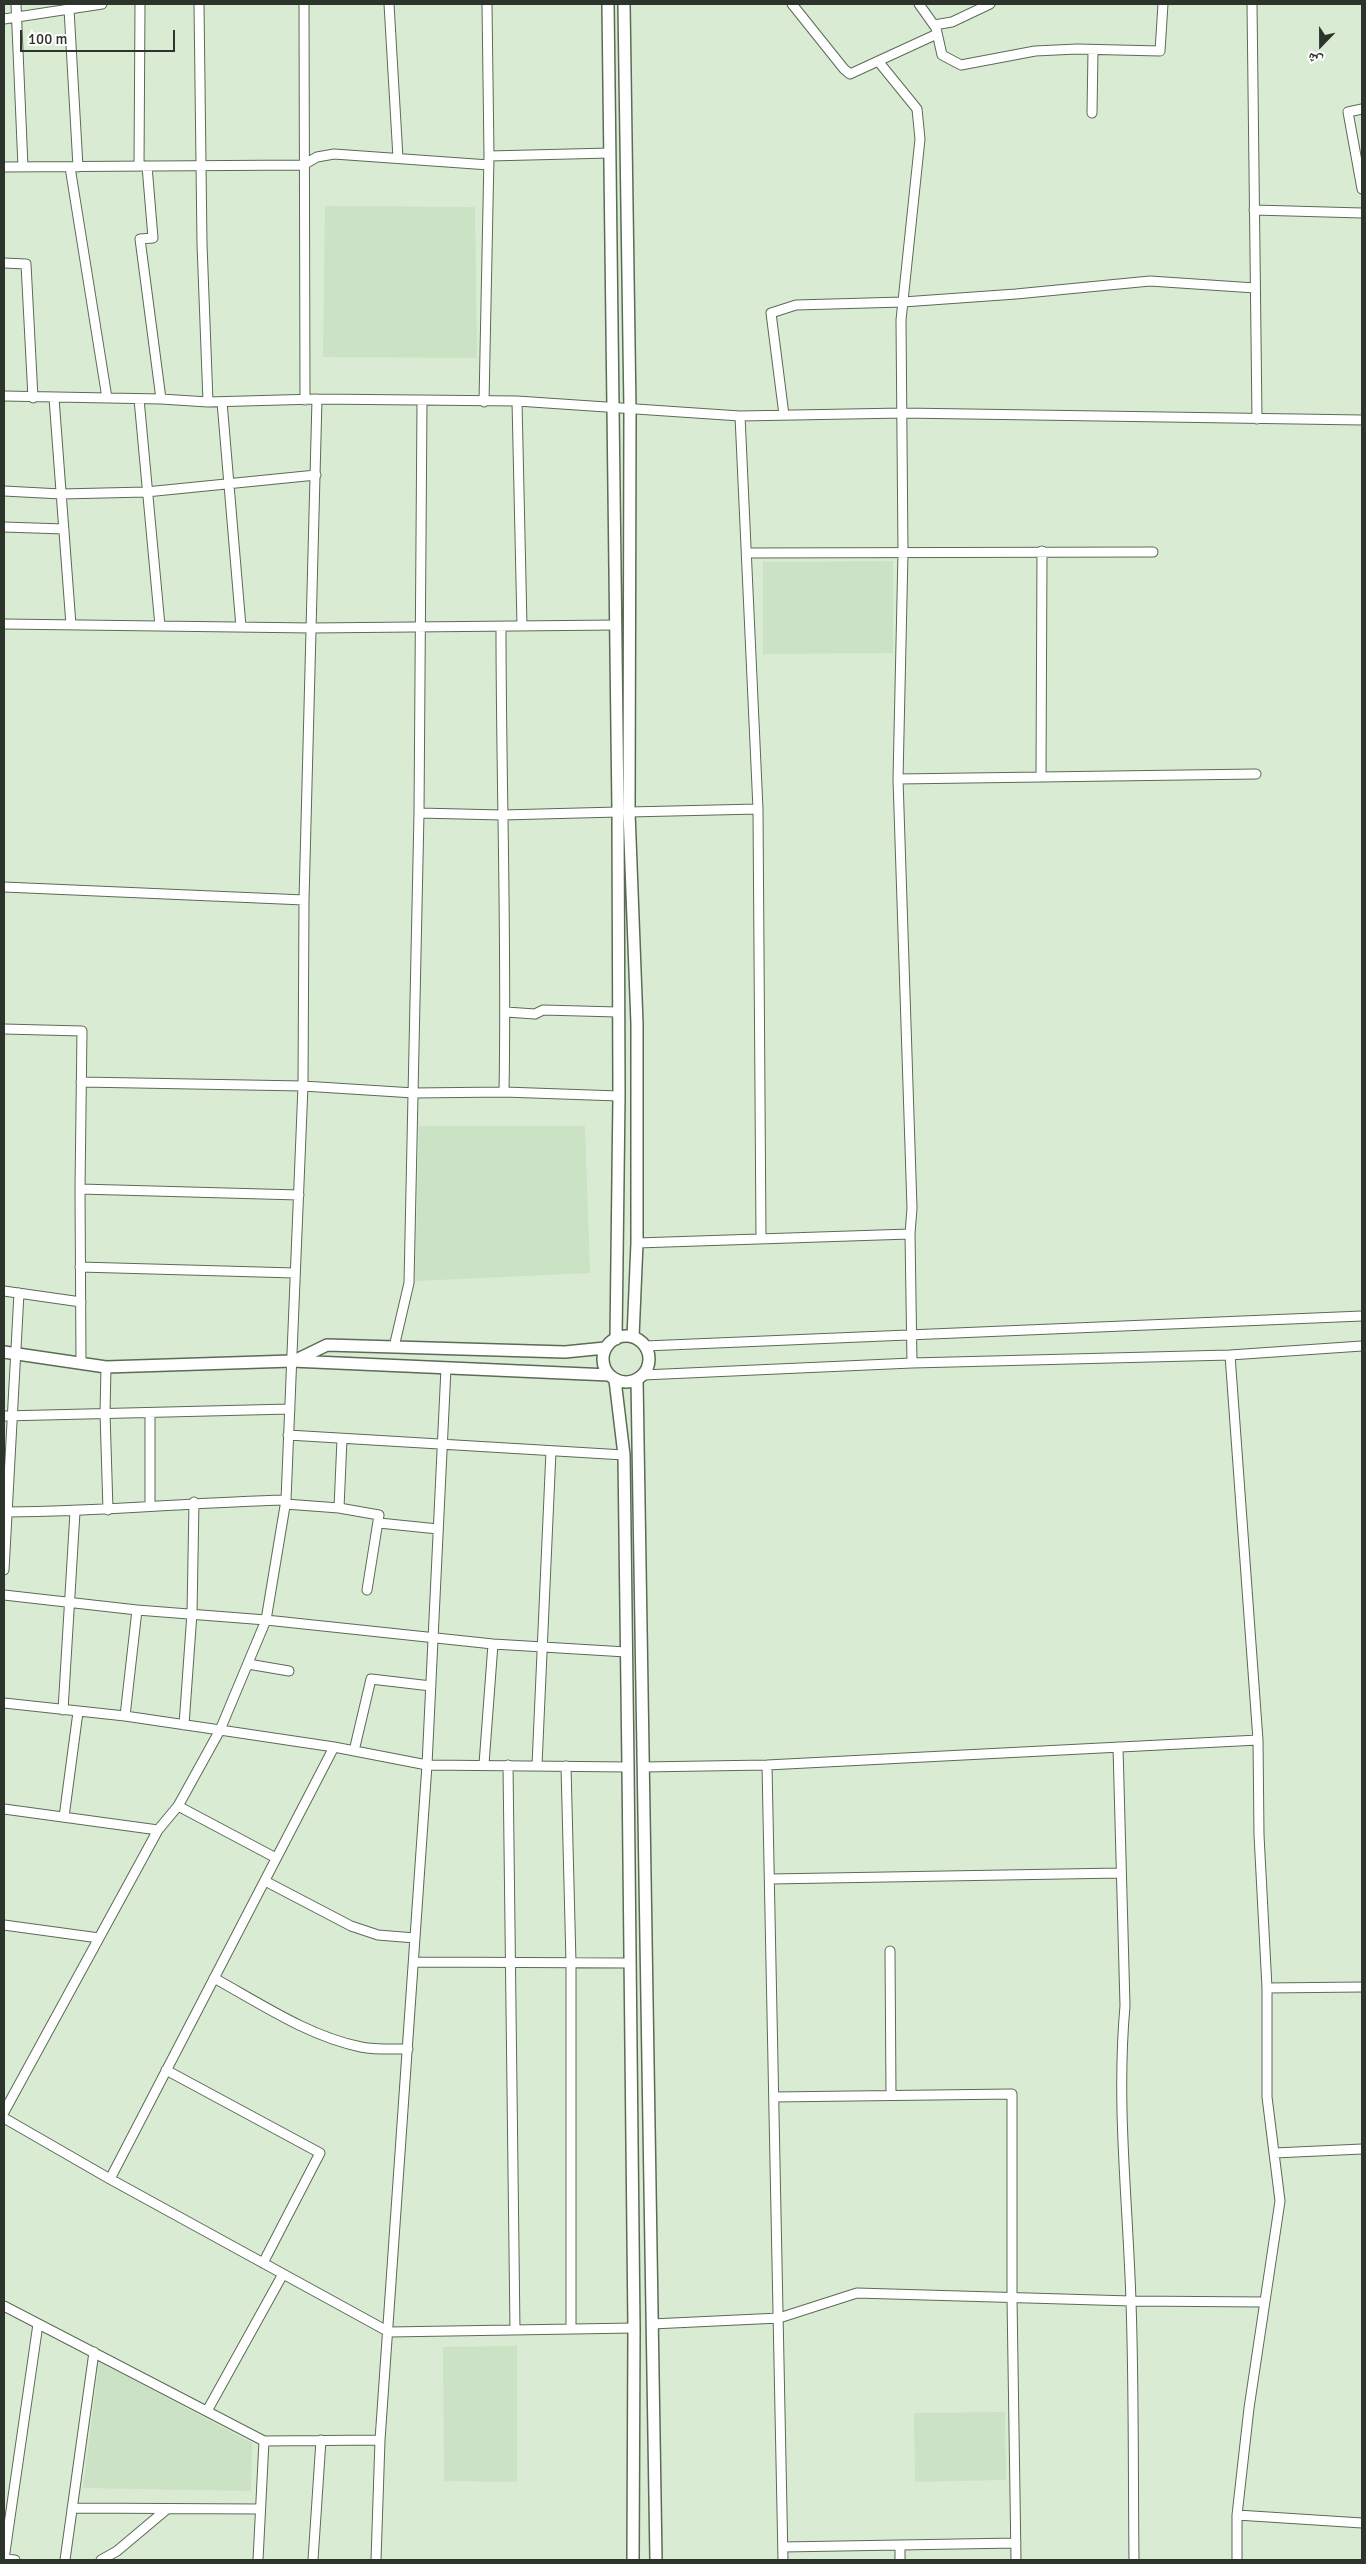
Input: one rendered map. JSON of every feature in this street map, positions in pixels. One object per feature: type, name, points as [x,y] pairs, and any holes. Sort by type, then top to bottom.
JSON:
[{"type":"street","points":[[16,4],[23,167]]},
{"type":"street","points":[[4,19],[102,4]]},
{"type":"street","points":[[140,4],[143,166],[153,238],[140,239],[161,399]]},
{"type":"street","points":[[199,4],[208,402]]},
{"type":"street","points":[[304,4],[305,400]]},
{"type":"street","points":[[389,4],[398,158]]},
{"type":"street","points":[[484,402],[489,160],[487,4]]},
{"type":"street","points":[[608,4],[616,625],[623,812],[637,1024],[637,1243],[633,1337]]},
{"type":"street","points":[[616,1338],[619,1096],[617,1012],[623,812],[630,411],[624,4]]},
{"type":"street","points":[[792,4],[850,74],[990,4]]},
{"type":"street","points":[[919,4],[936,30],[942,55],[961,64],[1035,51],[1160,51],[1163,4]]},
{"type":"street","points":[[1252,4],[1257,419]]},
{"type":"street","points":[[69,9],[74,167],[107,398]]},
{"type":"street","points":[[1092,113],[1093,50]]},
{"type":"street","points":[[878,61],[917,109],[919,132],[901,320],[903,553],[898,779],[912,1208],[910,1234],[912,1363]]},
{"type":"street","points":[[1362,110],[1348,112],[1362,189]]},
{"type":"street","points":[[4,166],[303,165],[317,157],[334,154],[398,158],[489,160],[610,153]]},
{"type":"street","points":[[1254,210],[1362,213]]},
{"type":"street","points":[[4,263],[26,264],[33,398]]},
{"type":"street","points":[[784,416],[771,312],[796,305],[903,302],[1016,294],[1150,281],[1255,288]]},
{"type":"street","points":[[4,396],[161,399],[208,402],[317,399],[422,402],[517,401],[630,411],[740,416],[903,413],[1362,420]]},
{"type":"street","points":[[54,398],[71,625]]},
{"type":"street","points":[[139,399],[146,492],[160,626]]},
{"type":"street","points":[[4,2112],[158,1830],[178,1806],[220,1730],[266,1620],[285,1502],[296,1273],[303,1086],[304,900],[317,399]]},
{"type":"street","points":[[517,401],[522,626]]},
{"type":"street","points":[[222,402],[240,628]]},
{"type":"street","points":[[394,1347],[409,1283],[419,813],[422,402]]},
{"type":"street","points":[[740,416],[758,809],[761,1239]]},
{"type":"street","points":[[4,491],[61,494],[146,492],[316,475]]},
{"type":"street","points":[[4,527],[64,528]]},
{"type":"street","points":[[747,553],[903,553],[1042,550],[1153,552]]},
{"type":"street","points":[[1041,776],[1042,550]]},
{"type":"street","points":[[4,624],[240,628],[616,625]]},
{"type":"street","points":[[501,627],[506,1012],[504,1092]]},
{"type":"street","points":[[898,779],[1256,774]]},
{"type":"street","points":[[419,813],[502,815],[758,809]]},
{"type":"street","points":[[4,887],[304,900]]},
{"type":"street","points":[[506,1012],[535,1014],[543,1010],[617,1012]]},
{"type":"street","points":[[4,1029],[82,1031],[80,1189],[81,1363]]},
{"type":"street","points":[[81,1082],[303,1086],[414,1093],[504,1092],[619,1096]]},
{"type":"street","points":[[80,1189],[299,1195]]},
{"type":"street","points":[[637,1243],[910,1234]]},
{"type":"street","points":[[80,1267],[296,1273]]},
{"type":"street","points":[[4,1291],[81,1302]]},
{"type":"street","points":[[4,1570],[14,1416],[19,1293]]},
{"type":"street","points":[[645,1346],[912,1337],[1362,1316]]},
{"type":"street","points":[[292,1362],[327,1345],[565,1352],[605,1348],[616,1338],[633,1337],[645,1346],[649,1361],[640,1377],[643,1767],[656,2560]]},
{"type":"street","points":[[4,1352],[106,1367],[292,1362],[446,1368],[612,1378],[630,1382],[640,1377],[912,1363],[1230,1355],[1362,1346]]},
{"type":"street","points":[[605,1348],[603,1362],[612,1378],[624,1455],[634,2328],[633,2560]]},
{"type":"street","points":[[1230,1355],[1258,1740],[1259,1835],[1267,1988],[1267,2097],[1280,2201],[1264,2302],[1237,2515],[1237,2560]]},
{"type":"street","points":[[106,1367],[105,1414],[108,1510]]},
{"type":"street","points":[[376,2560],[380,2440],[427,1765],[446,1368]]},
{"type":"street","points":[[4,1416],[290,1409]]},
{"type":"street","points":[[150,1413],[150,1505]]},
{"type":"street","points":[[288,1435],[624,1455]]},
{"type":"street","points":[[339,1508],[342,1438]]},
{"type":"street","points":[[537,1765],[551,1451]]},
{"type":"street","points":[[8,1512],[75,1512],[194,1502],[285,1502],[379,1515],[367,1590]]},
{"type":"street","points":[[184,1725],[192,1613],[194,1502]]},
{"type":"street","points":[[63,1710],[75,1512]]},
{"type":"street","points":[[379,1523],[438,1529]]},
{"type":"street","points":[[4,1595],[137,1610],[266,1620],[492,1644],[626,1652]]},
{"type":"street","points":[[125,1716],[137,1610]]},
{"type":"street","points":[[484,1764],[492,1644]]},
{"type":"street","points":[[248,1664],[288,1671]]},
{"type":"street","points":[[354,1751],[371,1679],[431,1686]]},
{"type":"street","points":[[4,1702],[125,1716],[220,1730],[334,1747],[427,1765],[484,1764],[628,1767]]},
{"type":"street","points":[[64,1818],[78,1712]]},
{"type":"street","points":[[643,1767],[767,1765],[1258,1740]]},
{"type":"street","points":[[110,2179],[334,1747]]},
{"type":"street","points":[[1118,1747],[1125,2006],[1121,2048],[1122,2106],[1131,2301],[1134,2560]]},
{"type":"street","points":[[508,1765],[512,1964],[515,2330]]},
{"type":"street","points":[[767,1765],[783,2560]]},
{"type":"street","points":[[566,1766],[571,1962],[570,2329]]},
{"type":"street","points":[[178,1806],[276,1858]]},
{"type":"street","points":[[4,1809],[158,1830]]},
{"type":"street","points":[[770,1879],[1121,1874]]},
{"type":"street","points":[[265,1881],[351,1926],[378,1935],[415,1938]]},
{"type":"street","points":[[4,1924],[99,1938]]},
{"type":"street","points":[[890,1952],[891,2095]]},
{"type":"street","points":[[414,1962],[512,1964],[630,1963]]},
{"type":"street","points":[[214,1978],[306,2028],[334,2040],[363,2047],[408,2049]]},
{"type":"street","points":[[1267,1988],[1362,1987]]},
{"type":"street","points":[[166,2070],[320,2153],[263,2263]]},
{"type":"street","points":[[774,2097],[1012,2094],[1012,2298],[1016,2560]]},
{"type":"street","points":[[4,2118],[110,2179],[388,2332],[634,2328]]},
{"type":"street","points":[[1274,2153],[1362,2149]]},
{"type":"street","points":[[208,2411],[283,2274]]},
{"type":"street","points":[[652,2324],[778,2318],[857,2293],[1131,2301],[1264,2302]]},
{"type":"street","points":[[4,2306],[264,2441],[380,2440]]},
{"type":"street","points":[[15,2560],[4,2559],[38,2324]]},
{"type":"street","points":[[65,2560],[94,2352]]},
{"type":"street","points":[[313,2560],[321,2440]]},
{"type":"street","points":[[258,2560],[264,2441]]},
{"type":"street","points":[[72,2508],[260,2509]]},
{"type":"street","points":[[101,2560],[117,2551],[167,2509]]},
{"type":"street","points":[[1237,2515],[1362,2523]]},
{"type":"street","points":[[783,2547],[1016,2543]]},
{"type":"street","points":[[900,2545],[900,2560]]},
{"type":"shaded area","points":[[325,206],[475,207],[477,358],[323,357]]},
{"type":"shaded area","points":[[893,561],[893,653],[763,654],[763,562]]},
{"type":"shaded area","points":[[419,1126],[585,1126],[590,1273],[415,1281]]},
{"type":"shaded area","points":[[517,2346],[517,2482],[444,2481],[443,2347]]},
{"type":"shaded area","points":[[99,2362],[252,2443],[251,2491],[83,2488]]},
{"type":"shaded area","points":[[1005,2412],[1006,2480],[915,2482],[914,2413]]}]
